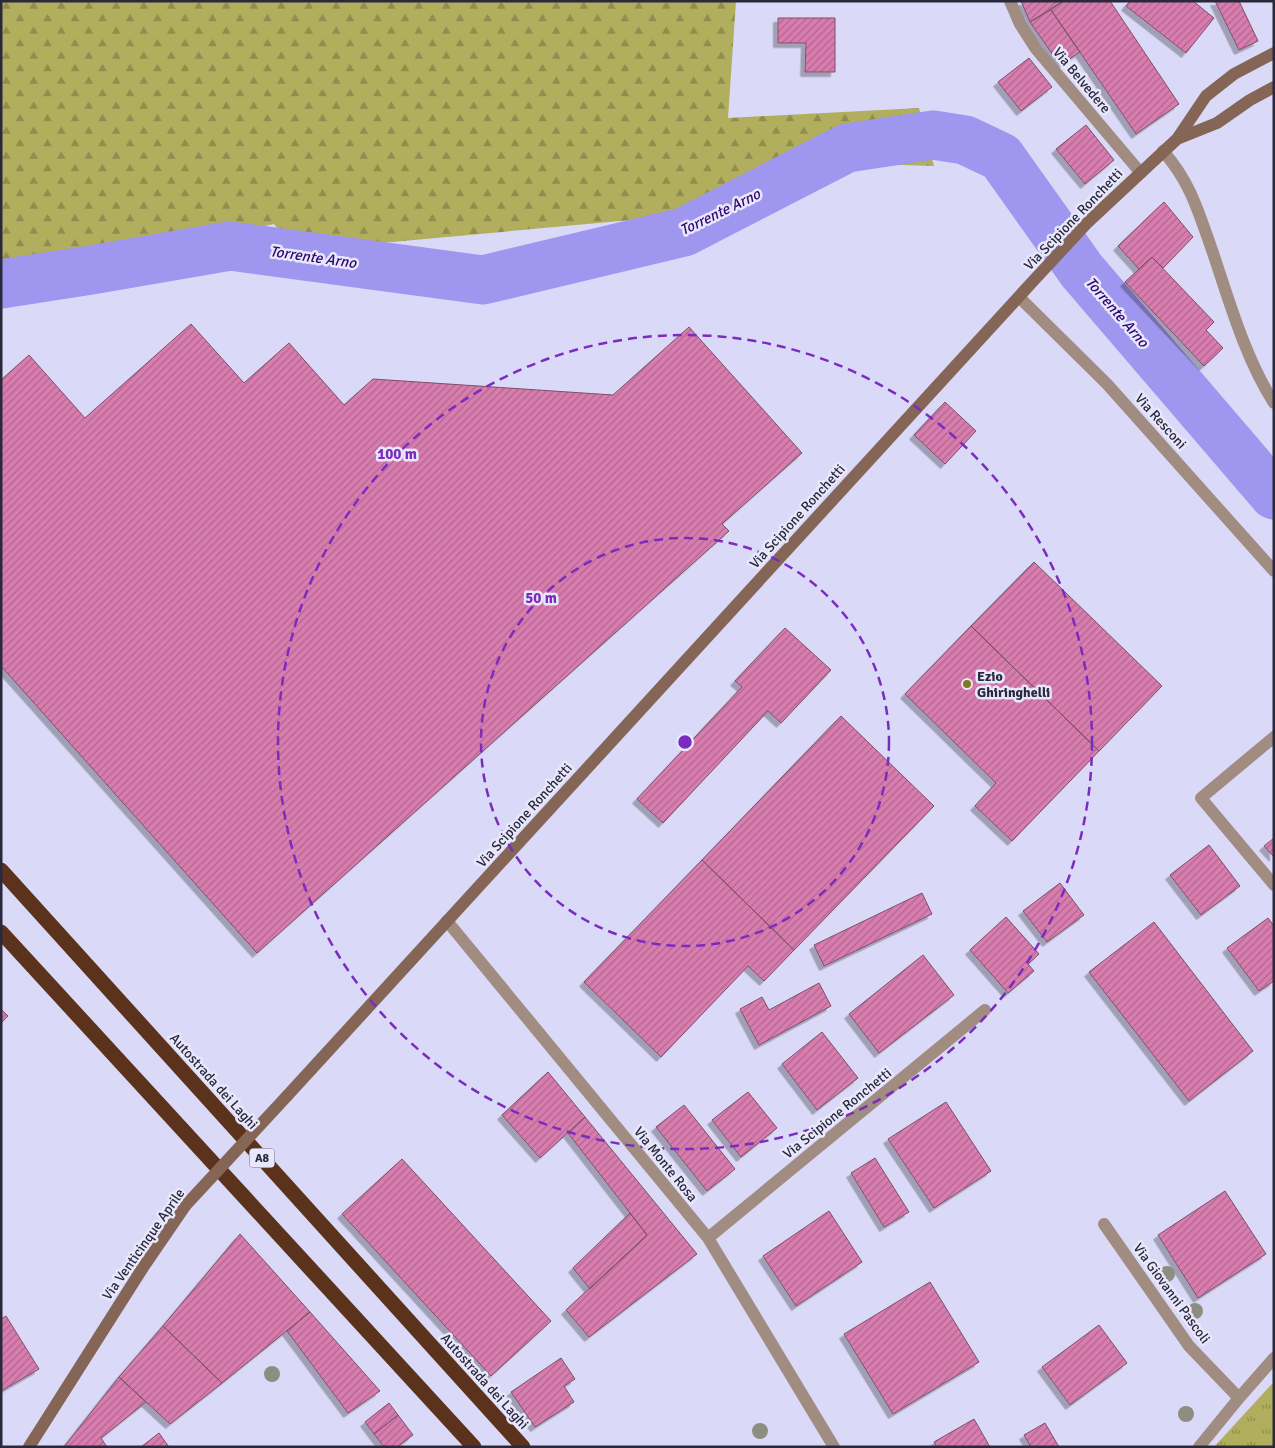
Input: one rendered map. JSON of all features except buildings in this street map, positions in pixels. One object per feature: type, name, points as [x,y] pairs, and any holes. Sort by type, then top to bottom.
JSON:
[{"type":"highway","name":"Autostrada dei Laghi","points":[[1,870],[523,1447]]},
{"type":"highway","points":[[1,932],[474,1447]]},
{"type":"street","name":"Via Belvedere","points":[[1010,1],[1020,24],[1036,49],[1140,172]]},
{"type":"street","name":"Via Scipione Ronchetti","points":[[447,921],[1088,222],[1177,139],[1206,96],[1234,74],[1274,53]]},
{"type":"street","name":"Via Scipione Ronchetti","points":[[1177,139],[1217,123],[1250,100],[1274,87]]},
{"type":"street","points":[[1163,151],[1177,166],[1193,196],[1242,339],[1274,403]]},
{"type":"street","name":"Via Resconi","points":[[1019,297],[1108,384],[1274,571]]},
{"type":"street","points":[[1274,737],[1201,798],[1274,885]]},
{"type":"street","name":"Via Venticinque Aprile","points":[[29,1447],[142,1269],[186,1206],[447,921]]},
{"type":"street","name":"Via Monte Rosa","points":[[447,921],[708,1238],[834,1447]]},
{"type":"street","name":"Via Scipione Ronchetti","points":[[708,1238],[985,1010]]},
{"type":"street","name":"Via Giovanni Pascoli","points":[[1104,1224],[1189,1346],[1239,1398]]},
{"type":"street","points":[[1199,1447],[1274,1358]]},
{"type":"street","points":[[18,1447],[54,1407]]},
{"type":"green space","points":[[1,1],[736,1],[728,118],[919,108],[934,166],[873,164],[796,187],[631,220],[294,251],[274,224],[125,258],[1,282]]},
{"type":"green space","points":[[1274,1382],[1274,1447],[1214,1447],[1269,1387]]},
{"type":"waterway","name":"Torrente Arno","points":[[1,284],[230,246],[483,280],[684,232],[847,148],[933,135],[965,140],[1001,157],[1082,271],[1274,495]]},
{"type":"place","name":"Ezio Ghiringhelli","points":[[967,684]]}]
